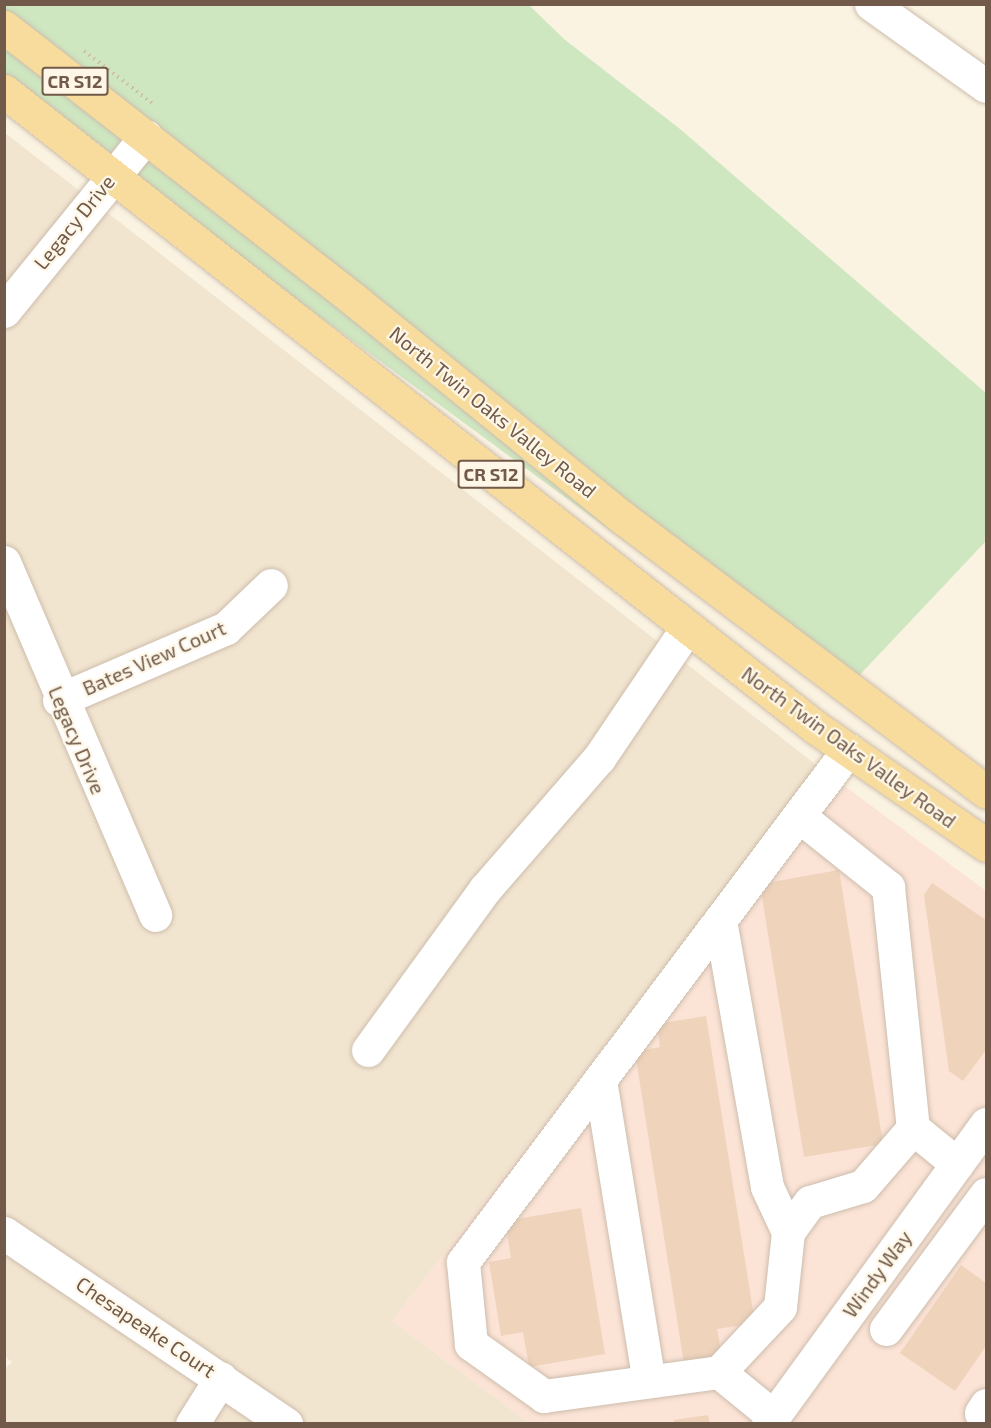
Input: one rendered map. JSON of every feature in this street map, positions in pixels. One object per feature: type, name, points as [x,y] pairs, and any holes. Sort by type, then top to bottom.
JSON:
[{"type":"main road","name":"North Twin Oaks Valley Road","points":[[4,27],[147,136],[623,518],[987,792]]},
{"type":"main road","name":"North Twin Oaks Valley Road","points":[[4,91],[114,172],[687,628],[849,750],[987,845]]},
{"type":"street","points":[[871,4],[987,86]]},
{"type":"street","name":"Legacy Drive","points":[[4,311],[114,172],[147,136]]},
{"type":"street","name":"Legacy Drive","points":[[4,562],[59,700],[155,915]]},
{"type":"street","name":"Bates View Court","points":[[59,700],[226,628],[271,585]]},
{"type":"street","points":[[368,1050],[485,889],[599,758],[687,628]]},
{"type":"street","points":[[849,750],[463,1262],[471,1344],[544,1396],[719,1372],[780,1307],[788,1232],[810,1202],[864,1186],[914,1128]]},
{"type":"street","points":[[799,816],[888,887],[914,1128],[957,1164]]},
{"type":"street","points":[[720,920],[767,1187],[788,1232]]},
{"type":"street","points":[[600,1080],[649,1381]]},
{"type":"street","name":"Windy Way","points":[[771,1420],[987,1124]]},
{"type":"street","points":[[886,1329],[987,1194]]},
{"type":"street","points":[[930,1202],[963,1226]]},
{"type":"street","name":"Chesapeake Court","points":[[4,1233],[286,1424]]},
{"type":"street","points":[[719,1372],[771,1420]]},
{"type":"street","points":[[192,1424],[221,1378]]},
{"type":"street","points":[[987,1405],[981,1413],[987,1418]]},
{"type":"shaded area","points":[[4,132],[819,767],[392,1321],[529,1423],[5,1423],[5,1369],[12,1362],[4,1356]]},
{"type":"shaded area","points":[[819,767],[986,891],[986,1423],[529,1423],[392,1321]]},
{"type":"green space","points":[[5,5],[529,5],[564,39],[680,129],[986,393],[986,541],[838,698],[5,85]]},
{"type":"building","points":[[839,870],[883,1144],[804,1157],[760,884]]},
{"type":"building","points":[[932,883],[986,920],[986,1050],[963,1081],[949,1071],[924,895]]},
{"type":"building","points":[[706,1016],[755,1323],[717,1329],[722,1357],[684,1364],[635,1052],[660,1047],[657,1024]]},
{"type":"building","points":[[581,1208],[605,1354],[529,1367],[523,1332],[501,1336],[489,1262],[511,1258],[505,1221]]},
{"type":"building","points":[[961,1265],[986,1283],[986,1346],[955,1391],[900,1353]]},
{"type":"building","points":[[708,1415],[710,1424],[674,1424],[674,1420]]}]
